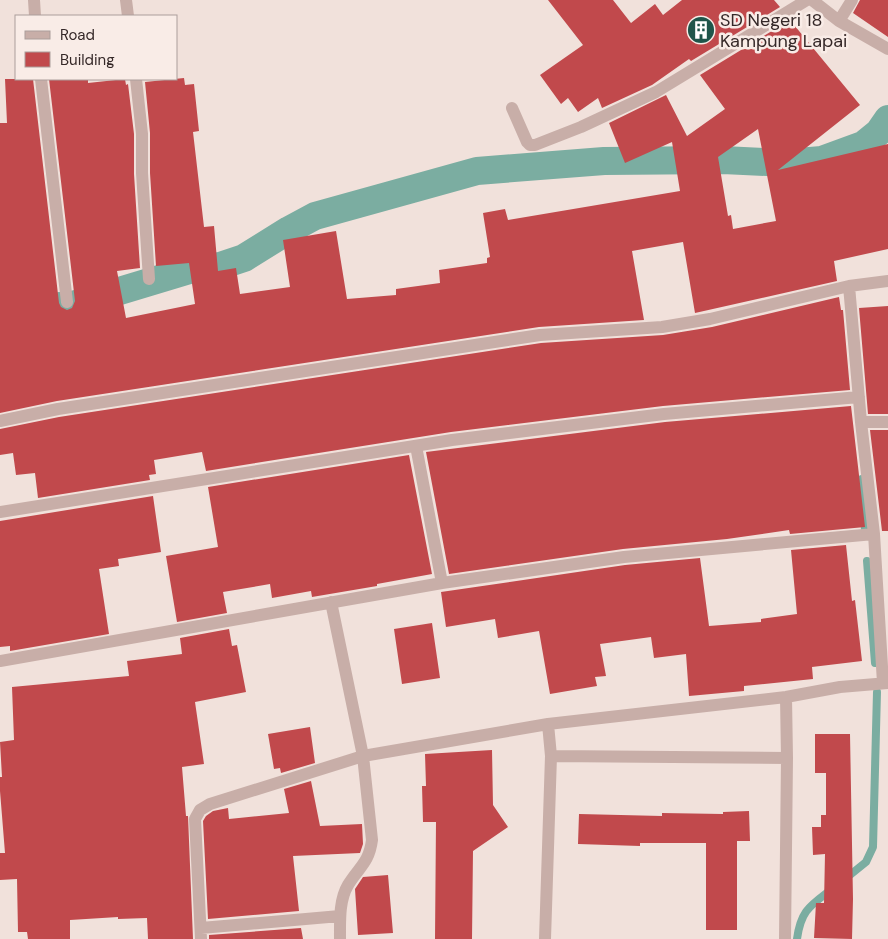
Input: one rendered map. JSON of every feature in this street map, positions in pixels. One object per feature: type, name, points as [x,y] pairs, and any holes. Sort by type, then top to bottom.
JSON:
[{"type":"street","points":[[34,0],[35,15]]},
{"type":"street","points":[[126,0],[128,15]]},
{"type":"street","points":[[512,108],[527,142],[530,145],[535,145],[581,127],[656,92],[807,0]]},
{"type":"street","points":[[812,0],[839,21],[885,47]]},
{"type":"street","points":[[839,21],[852,0]]},
{"type":"street","points":[[41,80],[67,302]]},
{"type":"street","points":[[136,80],[141,128],[149,279]]},
{"type":"street","points":[[0,421],[58,409],[540,335],[662,327],[710,319],[850,286],[888,281]]},
{"type":"street","points":[[340,916],[201,933],[195,819],[200,810],[210,804],[363,756],[548,724],[786,697],[840,687],[886,683],[882,560],[874,534],[861,422],[850,286]]},
{"type":"street","points":[[0,512],[416,446],[664,414],[859,397]]},
{"type":"street","points":[[861,422],[888,422]]},
{"type":"street","points":[[416,446],[442,583]]},
{"type":"street","points":[[0,661],[442,583],[624,557],[874,534]]},
{"type":"street","points":[[331,602],[363,756],[372,840],[371,851],[365,864],[348,885],[343,895],[340,916],[340,939]]},
{"type":"street","points":[[785,939],[786,697]]},
{"type":"street","points":[[544,939],[551,756],[548,724]]},
{"type":"street","points":[[551,756],[787,758]]},
{"type":"building","points":[[548,0],[613,0],[631,23],[655,4],[663,15],[682,0],[774,0],[780,7],[691,61],[689,59],[652,85],[602,108],[598,98],[578,112],[568,98],[561,104],[540,75],[583,45]]},
{"type":"building","points":[[860,0],[888,0],[888,37],[853,13]]},
{"type":"building","points":[[790,20],[860,105],[778,170],[888,144],[888,249],[834,261],[837,281],[695,313],[683,242],[632,251],[644,320],[539,327],[57,401],[0,413],[0,123],[7,123],[5,79],[33,80],[59,303],[61,307],[67,310],[72,308],[75,301],[49,80],[88,80],[88,83],[125,80],[126,85],[128,84],[134,134],[134,174],[140,268],[117,271],[126,318],[195,304],[189,263],[156,266],[150,173],[150,133],[145,82],[184,78],[185,85],[194,84],[199,131],[193,132],[204,227],[214,226],[218,271],[236,268],[240,294],[290,287],[283,240],[336,231],[347,299],[396,295],[396,289],[440,283],[439,270],[487,263],[487,258],[490,257],[483,213],[505,209],[508,220],[680,191],[672,142],[625,163],[609,123],[666,95],[687,136],[725,109],[700,75]],"holes":[[[758,129],[776,221],[733,229],[731,215],[728,216],[718,157]]]},
{"type":"building","points":[[839,297],[841,310],[843,310],[850,390],[663,406],[451,432],[206,471],[202,452],[154,460],[156,474],[149,475],[150,480],[38,498],[35,473],[16,475],[13,453],[0,455],[0,429],[59,417],[541,343],[663,335],[712,327]]},
{"type":"building","points":[[888,306],[888,414],[868,414],[859,308]]},
{"type":"building","points":[[851,406],[865,527],[790,534],[789,530],[727,539],[623,549],[449,574],[426,452],[665,422]]},
{"type":"building","points":[[870,430],[888,430],[888,531],[882,531]]},
{"type":"building","points":[[409,455],[432,574],[312,597],[311,591],[272,598],[270,584],[223,592],[227,613],[177,622],[166,556],[218,547],[208,487]]},
{"type":"building","points":[[153,496],[161,552],[118,559],[119,566],[99,569],[109,634],[10,651],[10,646],[0,647],[0,521]]},
{"type":"building","points":[[846,545],[852,601],[855,600],[862,661],[812,667],[813,679],[744,686],[744,691],[689,696],[686,654],[654,658],[651,637],[600,644],[606,676],[595,677],[597,686],[550,694],[539,631],[498,638],[495,619],[446,627],[441,592],[625,565],[700,558],[709,626],[761,622],[761,619],[797,614],[791,550]]},
{"type":"building","points":[[432,623],[440,678],[402,684],[394,629]]},
{"type":"building","points":[[229,629],[232,646],[237,645],[246,692],[195,702],[204,764],[182,767],[186,816],[188,816],[193,939],[148,939],[147,918],[118,919],[118,917],[70,920],[70,939],[28,939],[27,932],[18,932],[17,879],[0,880],[0,853],[5,853],[0,791],[0,777],[2,777],[0,742],[14,740],[12,687],[129,676],[127,661],[182,654],[180,638]]},
{"type":"building","points":[[310,727],[315,763],[281,773],[280,768],[274,769],[268,734]]},
{"type":"building","points":[[815,734],[850,734],[852,939],[814,938],[816,903],[824,903],[825,854],[813,855],[812,827],[821,827],[821,815],[826,815],[826,773],[815,773]]},
{"type":"building","points":[[492,750],[493,805],[508,827],[473,851],[472,939],[435,939],[436,822],[423,822],[422,786],[426,786],[425,754]]},
{"type":"building","points":[[311,781],[320,826],[362,824],[363,844],[360,853],[293,856],[299,911],[208,919],[203,821],[206,816],[213,811],[228,808],[229,819],[289,813],[284,789]]},
{"type":"building","points":[[749,811],[750,841],[737,841],[737,930],[706,930],[706,843],[640,843],[640,846],[578,844],[579,814],[662,816],[662,813],[723,814],[723,812]]},
{"type":"building","points":[[388,875],[393,933],[358,935],[355,889],[363,877]]},
{"type":"building","points":[[301,928],[303,939],[209,939],[209,935]]},
{"type":"waterway","points":[[0,319],[13,315],[23,309],[73,305],[199,267],[220,266],[244,258],[315,216],[477,171],[604,161],[723,160],[786,163],[822,160],[863,145],[879,132],[888,119]]},
{"type":"waterway","points":[[862,479],[865,530]]},
{"type":"waterway","points":[[867,561],[875,663]]},
{"type":"waterway","points":[[845,879],[866,862],[873,847],[877,692]]},
{"type":"waterway","points":[[797,939],[801,921],[808,909],[832,889]]},
{"type":"place","name":"SD Negeri 18 Kampung Lapai","points":[[701,30]]}]
